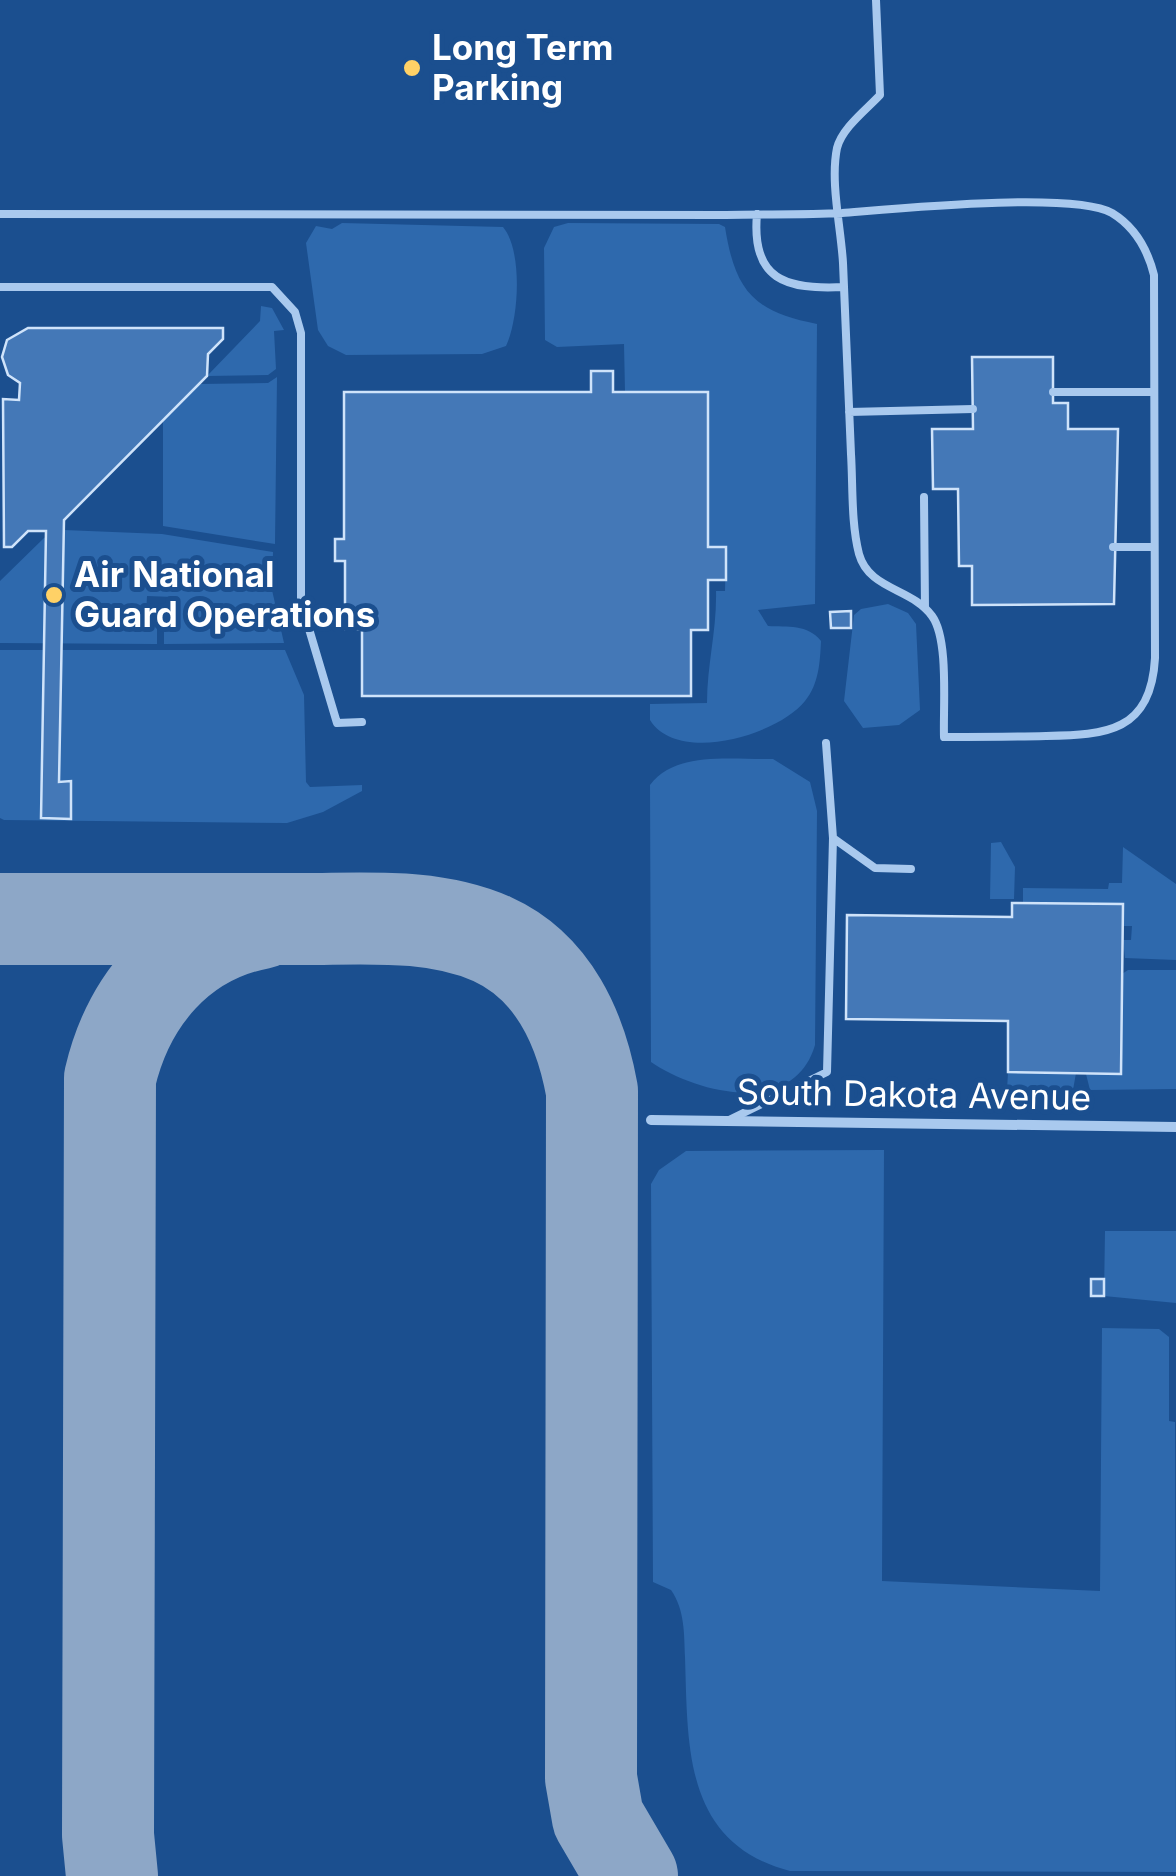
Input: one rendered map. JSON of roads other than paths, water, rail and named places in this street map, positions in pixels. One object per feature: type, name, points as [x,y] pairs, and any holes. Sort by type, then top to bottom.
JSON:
[{"type":"street","name":"South Dakota Avenue","points":[[652,1120],[1176,1127]]},
{"type":"lane","points":[[0,214],[757,214],[840,213],[965,204],[1081,207],[1111,213],[1137,236],[1148,254],[1154,276],[1154,677],[1138,711],[1126,724],[1100,736],[944,737],[943,665],[935,618],[914,598],[882,584],[866,570],[859,554],[849,412],[840,213],[838,146],[880,95],[876,0]]},
{"type":"lane","points":[[757,214],[755,238],[762,264],[786,284],[844,287]]},
{"type":"lane","points":[[0,287],[272,287],[294,312],[301,333],[301,602],[337,723],[362,722]]},
{"type":"lane","points":[[1054,392],[1153,392]]},
{"type":"lane","points":[[849,412],[973,409]]},
{"type":"lane","points":[[924,497],[925,609]]},
{"type":"lane","points":[[1113,547],[1154,547]]},
{"type":"lane","points":[[729,1120],[827,1072],[833,838],[826,744]]},
{"type":"lane","points":[[833,838],[875,868],[911,869]]},
{"type":"place","name":"Long Term Parking","points":[[412,68]]},
{"type":"place","name":"Air National Guard Operations","points":[[54,595]]}]
